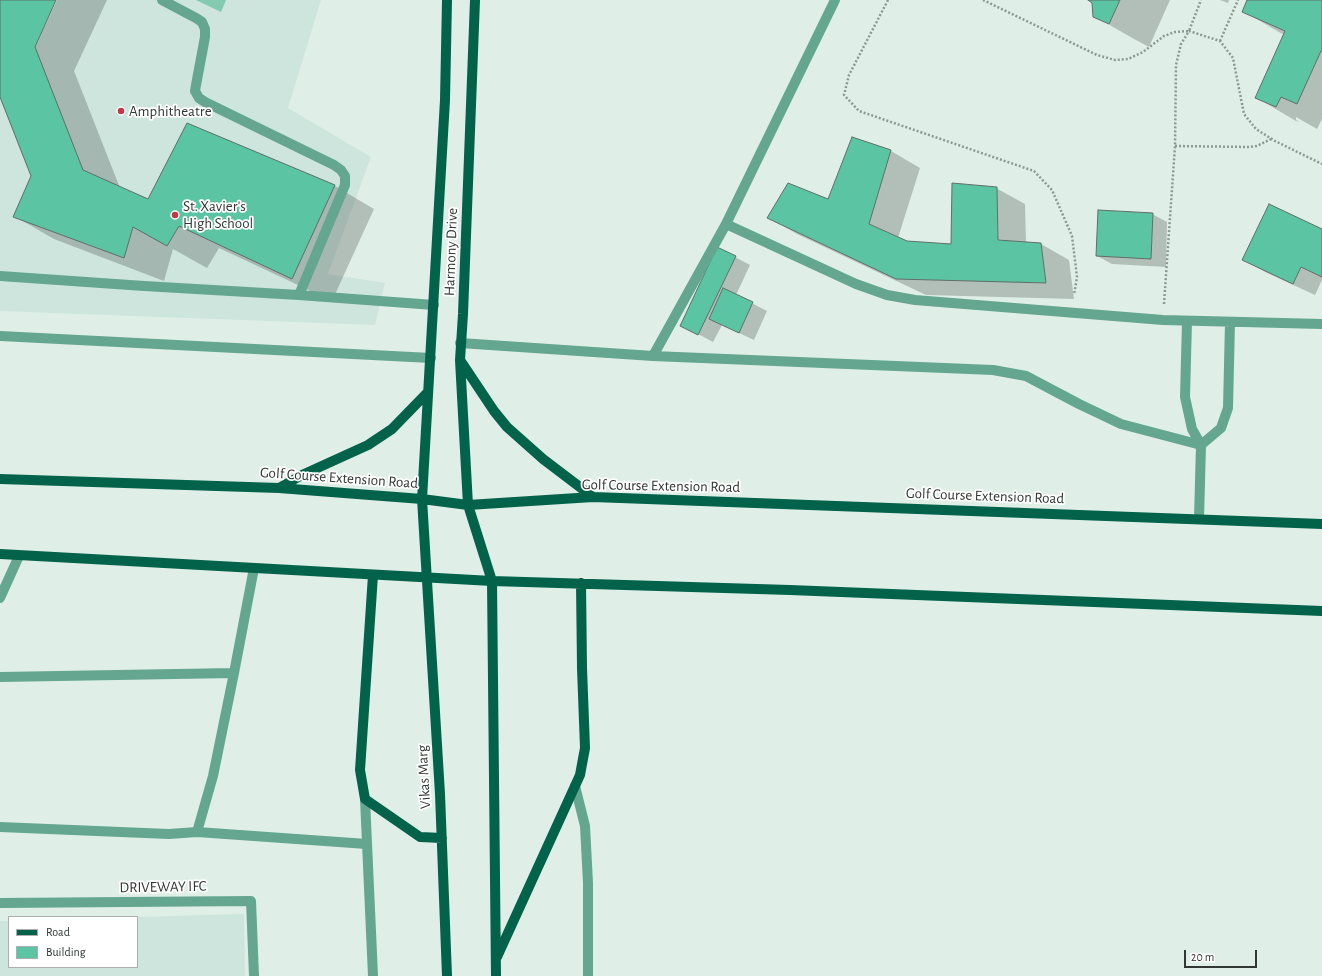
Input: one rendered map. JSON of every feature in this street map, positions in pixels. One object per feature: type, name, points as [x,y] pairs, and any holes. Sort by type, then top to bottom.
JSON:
[{"type":"main road","name":"Harmony Drive","points":[[422,499],[445,100],[447,0]]},
{"type":"main road","name":"Harmony Drive","points":[[475,0],[460,360],[468,505],[492,581],[496,976]]},
{"type":"main road","points":[[460,360],[494,412],[508,428],[543,459],[593,497]]},
{"type":"main road","points":[[279,488],[302,475],[368,446],[392,429],[428,392]]},
{"type":"main road","name":"Golf Course Extension Road","points":[[0,479],[279,488],[422,499],[468,505],[593,497],[1322,524]]},
{"type":"main road","name":"Vikas Marg","points":[[422,499],[442,838],[447,976]]},
{"type":"main road","points":[[0,554],[492,581],[782,590],[1322,612]]},
{"type":"main road","points":[[373,575],[360,770],[365,799],[420,837],[442,838]]},
{"type":"main road","points":[[496,961],[580,775],[585,748],[581,584]]},
{"type":"street","points":[[162,0],[196,18],[202,22],[205,28],[205,37],[195,91],[199,98],[334,165],[341,170],[345,176],[345,185],[299,295]]},
{"type":"street","points":[[653,356],[726,224],[836,0]]},
{"type":"street","points":[[726,224],[856,284],[887,295],[915,300],[1163,320],[1322,324]]},
{"type":"street","points":[[0,276],[434,304]]},
{"type":"street","points":[[1187,321],[1185,397],[1192,429],[1201,444],[1199,519]]},
{"type":"street","points":[[1201,444],[1221,428],[1228,408],[1230,322]]},
{"type":"street","points":[[0,336],[431,358]]},
{"type":"street","points":[[460,343],[653,356],[993,370],[1026,376],[1121,424],[1201,444]]},
{"type":"street","points":[[0,598],[19,556]]},
{"type":"street","points":[[197,832],[213,776],[254,568]]},
{"type":"street","points":[[0,677],[234,673]]},
{"type":"street","points":[[575,786],[585,826],[588,883],[588,976]]},
{"type":"street","points":[[365,799],[372,976]]},
{"type":"street","points":[[0,827],[169,834],[197,832],[367,844]]},
{"type":"street","name":"DRIVEWAY IFC","points":[[0,903],[252,901],[254,976]]},
{"type":"path","points":[[888,0],[849,74],[844,95],[859,111],[1034,171],[1052,190],[1072,236],[1077,277],[1072,313]]},
{"type":"path","points":[[983,0],[1097,55],[1114,60],[1128,59],[1142,52],[1164,36],[1175,32],[1189,31],[1220,41],[1233,58],[1244,114],[1256,129],[1271,139],[1322,164]]},
{"type":"path","points":[[1163,320],[1175,146],[1176,64],[1181,44],[1189,31],[1201,0]]},
{"type":"path","points":[[1220,41],[1238,0]]},
{"type":"path","points":[[1175,146],[1249,147],[1257,146],[1271,139]]},
{"type":"shaded area","name":"St. Xavier's High School","points":[[0,0],[321,0],[288,108],[371,157],[328,274],[385,283],[375,325],[0,311]]},
{"type":"shaded area","points":[[244,914],[245,976],[0,976],[0,921],[8,921],[8,968],[138,968],[138,917]]},
{"type":"green space","points":[[196,0],[226,0],[221,12]]},
{"type":"building","points":[[0,0],[56,0],[35,47],[83,170],[148,199],[187,123],[335,185],[292,279],[179,226],[167,246],[133,227],[124,258],[13,217],[31,176],[0,97]]},
{"type":"building","points":[[1088,0],[1120,0],[1109,24],[1093,17],[1092,3]]},
{"type":"building","points":[[1247,0],[1322,0],[1322,51],[1297,104],[1281,97],[1276,107],[1255,98],[1285,31],[1242,12]]},
{"type":"building","points":[[852,137],[891,150],[869,224],[907,241],[951,244],[952,183],[997,187],[998,240],[1041,243],[1046,283],[896,279],[767,218],[788,183],[828,199]]},
{"type":"building","points":[[1269,204],[1322,229],[1322,277],[1301,267],[1293,284],[1242,260]]},
{"type":"building","points":[[1098,210],[1153,213],[1151,259],[1096,256]]},
{"type":"building","points":[[717,247],[736,256],[698,335],[680,326]]},
{"type":"building","points":[[723,288],[753,302],[739,333],[709,319]]},
{"type":"place","name":"Amphitheatre","points":[[121,111]]},
{"type":"place","name":"St. Xavier's High School","points":[[175,215]]}]
